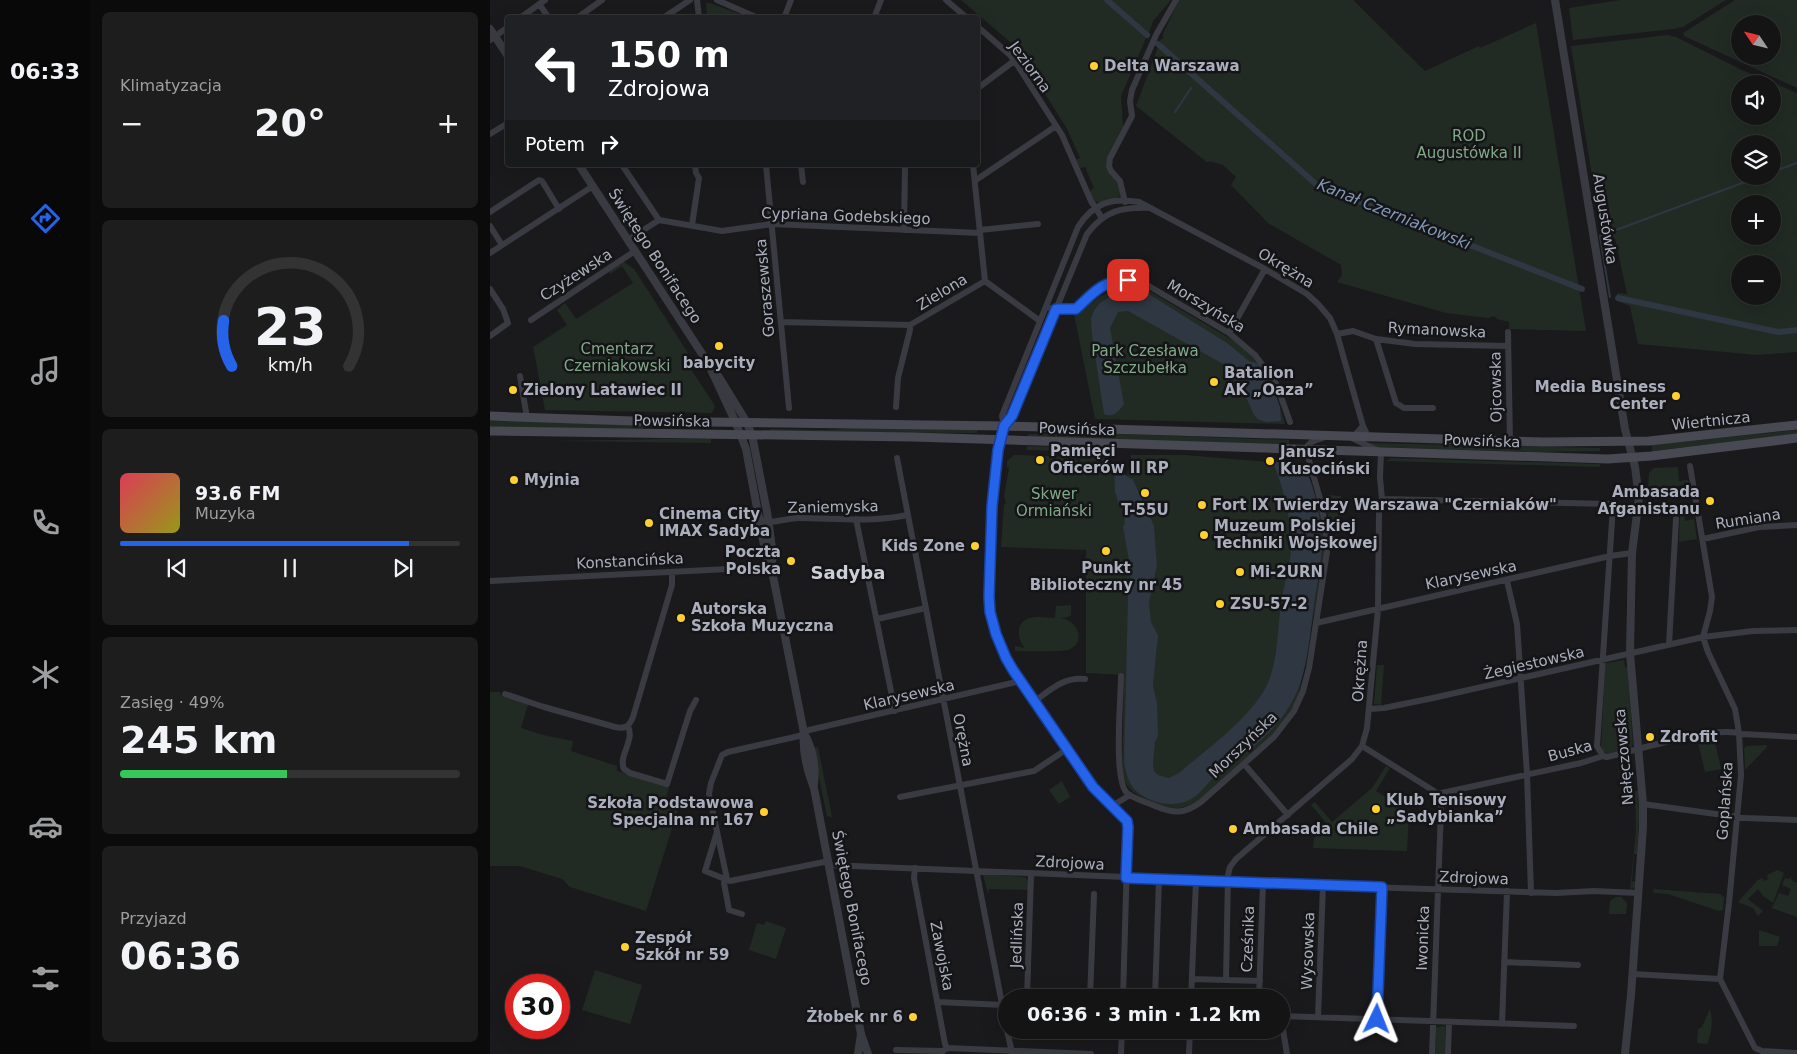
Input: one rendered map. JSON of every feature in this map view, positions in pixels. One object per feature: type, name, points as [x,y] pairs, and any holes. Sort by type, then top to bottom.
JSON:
[{"type":"main road","name":"Powsińska","points":[[490,416],[625,421],[746,421],[1004,426],[1510,442],[1628,442]]},
{"type":"main road","name":"Wiertnicza","points":[[1628,442],[1689,438],[1797,425]]},
{"type":"main road","name":"Powsińska","points":[[490,432],[913,437],[1608,459],[1633,458]]},
{"type":"main road","name":"Wiertnicza","points":[[1633,458],[1797,438]]},
{"type":"street","points":[[581,15],[602,0]]},
{"type":"street","points":[[668,15],[690,0]]},
{"type":"street","points":[[697,0],[699,15]]},
{"type":"street","points":[[717,0],[751,15]]},
{"type":"street","points":[[785,15],[791,0]]},
{"type":"street","points":[[875,15],[881,0]]},
{"type":"street","points":[[946,0],[963,15]]},
{"type":"street","points":[[1126,208],[1120,181],[1109,166],[1110,158],[1132,116],[1130,101],[1132,90],[1156,35],[1176,0]]},
{"type":"street","name":"Augustówka","points":[[1555,0],[1625,429],[1633,458]]},
{"type":"street","points":[[524,15],[542,2],[548,15]]},
{"type":"street","points":[[505,28],[492,35],[505,52]]},
{"type":"street","name":"Jeziorna","points":[[980,29],[1014,61],[1056,126],[1065,141],[1095,208],[1102,218]]},
{"type":"street","points":[[980,86],[1014,61]]},
{"type":"street","points":[[490,134],[505,125]]},
{"type":"street","points":[[976,180],[1056,126]]},
{"type":"street","name":"Świętego Bonifacego","points":[[581,167],[708,363],[735,421],[746,450],[766,556],[772,567]]},
{"type":"street","points":[[623,167],[659,220],[628,240]]},
{"type":"street","points":[[692,225],[699,178],[695,167]]},
{"type":"street","name":"Goraszewska","points":[[766,167],[789,408]]},
{"type":"street","points":[[801,167],[803,182]]},
{"type":"street","points":[[904,230],[905,167]]},
{"type":"street","name":"Zielona","points":[[896,407],[898,378],[910,325],[985,281],[973,167]]},
{"type":"street","points":[[490,212],[539,180],[542,181],[559,209]]},
{"type":"street","points":[[490,253],[593,186]]},
{"type":"street","name":"Okrężna","points":[[1004,426],[1003,413],[1078,227],[1095,208],[1108,202],[1124,199],[1139,202],[1265,269],[1307,294],[1318,304],[1330,318],[1337,334],[1363,426],[1369,438]]},
{"type":"street","name":"Okrężna","points":[[1122,989],[1127,821],[1093,787],[1006,658],[996,634],[990,612],[992,506],[1000,440],[1004,426],[1012,416],[1086,234],[1102,218],[1114,211],[1126,208],[1151,208]]},
{"type":"street","name":"Cypriana Godebskiego","points":[[659,220],[722,231],[772,224],[980,232],[1038,224]]},
{"type":"street","points":[[490,226],[502,245]]},
{"type":"street","name":"Czyżewska","points":[[531,320],[635,251]]},
{"type":"street","points":[[1229,333],[1265,269]]},
{"type":"street","name":"Morszyńska","points":[[1046,307],[1076,309],[1100,286],[1109,282],[1128,280],[1147,285],[1229,333],[1250,350],[1268,369],[1276,383],[1290,422]]},
{"type":"street","points":[[985,281],[1040,320]]},
{"type":"street","points":[[490,289],[503,309],[508,323],[490,336]]},
{"type":"street","points":[[781,322],[910,325]]},
{"type":"street","name":"Rymanowska","points":[[1337,334],[1353,331],[1376,339],[1415,344],[1508,346]]},
{"type":"street","name":"Ojcowska","points":[[1508,332],[1510,442]]},
{"type":"street","points":[[1376,339],[1396,403],[1404,408],[1433,408]]},
{"type":"street","name":"Świętego Bonifacego","points":[[708,363],[712,366],[746,421],[752,435],[768,522],[773,555],[772,567],[804,733],[804,750],[808,773],[814,788],[861,1034],[868,1054]]},
{"type":"street","points":[[520,376],[527,418]]},
{"type":"street","points":[[1363,426],[1352,438],[1381,452]]},
{"type":"street","points":[[1306,450],[1308,444],[1326,437]]},
{"type":"street","name":"Morszyńska","points":[[1130,795],[1169,812],[1184,810],[1201,802],[1274,737],[1288,721],[1299,702],[1309,668],[1327,552],[1321,502],[1306,450]]},
{"type":"street","name":"Okrężna","points":[[1226,980],[1228,871],[1232,863],[1342,769],[1362,746],[1370,709],[1378,609],[1379,509],[1382,500],[1380,478],[1381,452]]},
{"type":"street","name":"Orężna","points":[[897,458],[1001,989]]},
{"type":"street","name":"Nałęczowska","points":[[1626,1054],[1633,974],[1643,804],[1630,653],[1632,553],[1639,498],[1633,458]]},
{"type":"street","points":[[1690,466],[1712,597],[1703,637]]},
{"type":"street","name":"Nałęczowska","points":[[1382,500],[1610,504],[1614,509],[1597,746],[1603,756]]},
{"type":"street","name":"Zaniemyska","points":[[760,518],[768,522],[796,518],[879,519],[907,515]]},
{"type":"street","points":[[856,519],[894,711]]},
{"type":"street","points":[[1668,644],[1676,519]]},
{"type":"street","name":"Rumiana","points":[[1703,539],[1760,527],[1797,525]]},
{"type":"street","name":"Klarysewska","points":[[1316,623],[1610,556],[1632,553]]},
{"type":"street","name":"Konstancińska","points":[[490,581],[772,567]]},
{"type":"street","points":[[672,572],[672,585],[628,726],[630,734],[622,764],[624,769],[630,773],[668,784],[690,711],[696,700]]},
{"type":"street","points":[[1507,581],[1517,624],[1527,774],[1531,893]]},
{"type":"street","points":[[877,619],[926,608]]},
{"type":"street","name":"Żegiestowska","points":[[1370,709],[1419,701],[1521,679],[1703,637],[1753,631],[1797,630]]},
{"type":"street","name":"Goplańska","points":[[1703,637],[1708,652],[1735,709],[1739,733],[1741,775],[1720,979]]},
{"type":"street","points":[[1112,806],[1130,795],[1123,786],[1120,775],[1121,676]]},
{"type":"street","points":[[1035,701],[1061,682],[1075,678],[1085,678]]},
{"type":"street","name":"Klarysewska","points":[[717,830],[709,789],[722,755],[728,752],[799,736],[809,730],[1021,681]]},
{"type":"street","points":[[505,694],[597,722],[622,728],[628,726]]},
{"type":"street","name":"Buska","points":[[1437,794],[1706,734],[1727,732],[1797,737]]},
{"type":"street","points":[[1362,746],[1437,794]]},
{"type":"street","points":[[900,797],[1034,770],[1067,749]]},
{"type":"street","points":[[1244,764],[1288,815]]},
{"type":"street","name":"Iwonicka","points":[[1432,1054],[1441,810],[1437,794]]},
{"type":"street","points":[[1643,804],[1737,816],[1797,820]]},
{"type":"street","points":[[717,830],[727,879],[724,884],[728,910],[742,914]]},
{"type":"street","points":[[717,830],[705,871],[727,879]]},
{"type":"street","name":"Zdrojowa","points":[[727,879],[735,880],[829,864],[1323,886],[1531,893],[1594,891],[1638,893]]},
{"type":"street","name":"Zawojska","points":[[915,868],[914,878],[945,1044],[948,1048]]},
{"type":"street","name":"Jedlińska","points":[[1027,989],[1031,874]]},
{"type":"street","points":[[1155,989],[1159,879]]},
{"type":"street","points":[[1191,989],[1196,881]]},
{"type":"street","name":"Cześnika","points":[[1260,989],[1263,882]]},
{"type":"street","name":"Wysowska","points":[[1318,1016],[1323,886]]},
{"type":"street","points":[[1377,1019],[1382,887]]},
{"type":"street","points":[[1502,1024],[1507,892]]},
{"type":"street","points":[[1090,989],[1094,894]]},
{"type":"street","points":[[1504,962],[1578,965]]},
{"type":"street","points":[[1633,974],[1720,979],[1755,1048],[1762,1051],[1797,1053]]},
{"type":"street","points":[[1192,979],[1260,981]]},
{"type":"street","points":[[938,1002],[998,1005]]},
{"type":"street","points":[[1290,1017],[1318,1016],[1574,1026]]},
{"type":"street","points":[[1448,1054],[1449,1022]]},
{"type":"street","name":"Świętego Bonifacego","points":[[858,1054],[861,1034]]},
{"type":"street","points":[[1009,1039],[1012,1052]]},
{"type":"street","points":[[1121,1054],[1122,1039]]},
{"type":"street","points":[[1189,1054],[1190,1039]]},
{"type":"street","points":[[1285,1039],[1287,1054]]},
{"type":"street","points":[[896,1050],[944,1051],[948,1048],[1091,1054]]},
{"type":"green space","points":[[961,0],[1103,0],[1146,38],[1121,96],[1123,126],[1108,155],[1118,183],[1119,197],[1100,203],[1095,201],[1089,192],[1094,188],[1085,167],[1080,168],[1076,160],[1080,158],[1067,129],[1026,63],[1010,42]]},
{"type":"green space","points":[[1111,0],[1171,0],[1153,21],[1149,33]]},
{"type":"green space","name":"ROD Augustówka II","points":[[1179,0],[1353,0],[1425,71],[1479,46],[1480,48],[1536,23],[1586,331],[1509,329],[1509,322],[1497,319],[1494,316],[1488,318],[1446,313],[1337,282],[1342,275],[1341,265],[1268,223],[1231,185],[1236,177],[1223,165],[1209,161],[1208,163],[1136,106],[1161,39],[1163,39],[1163,34]]},
{"type":"green space","points":[[1620,0],[1726,0],[1683,27],[1573,40],[1569,8]]},
{"type":"green space","points":[[1735,0],[1797,0],[1797,88],[1781,81],[1781,75],[1769,75],[1747,65],[1781,65],[1781,15],[1731,15],[1731,58],[1684,36],[1683,33]]},
{"type":"green space","points":[[706,3],[742,15],[707,15]]},
{"type":"green space","points":[[1667,35],[1676,37],[1754,75],[1731,75],[1731,125],[1781,125],[1781,86],[1797,93],[1797,352],[1757,355],[1638,344],[1630,306],[1617,301],[1617,293],[1627,294],[1615,238],[1610,236],[1602,237],[1571,46]]},
{"type":"green space","name":"Cmentarz Czerniakowski","points":[[624,262],[634,269],[688,353],[683,357],[715,406],[712,413],[545,410],[533,347],[567,325],[557,310],[565,303],[576,319],[633,283],[622,266],[610,274],[609,272]]},
{"type":"green space","name":"Park Czesława Szczubełka","points":[[1139,285],[1241,345],[1251,354],[1270,381],[1285,424],[1095,419],[1074,314],[1101,296],[1123,286]]},
{"type":"green space","points":[[490,421],[711,425],[711,428],[490,427]]},
{"type":"green space","points":[[853,428],[977,430],[977,433],[770,432],[770,429],[826,430]]},
{"type":"green space","points":[[1797,430],[1797,434],[1652,451],[1652,445]]},
{"type":"green space","points":[[1028,434],[1122,434],[1289,440],[1289,445],[1028,437]]},
{"type":"green space","points":[[711,439],[711,443],[555,441]]},
{"type":"green space","points":[[1369,443],[1600,448],[1600,451],[1537,452],[1377,447]]},
{"type":"green space","points":[[1027,446],[1096,448],[1102,452],[1027,450]]},
{"type":"green space","name":"Skwer Ormiański","points":[[1014,455],[1076,457],[1077,461],[1080,461],[1081,457],[1103,457],[1109,467],[1127,476],[1131,455],[1184,455],[1294,464],[1305,473],[1314,494],[1316,493],[1324,529],[1325,553],[1299,694],[1291,710],[1269,738],[1243,763],[1194,803],[1175,809],[1166,808],[1133,792],[1124,780],[1122,773],[1124,675],[1086,673],[1086,550],[1001,547],[1004,504],[1006,503],[1004,496],[1009,468],[1007,467],[1007,461]]},
{"type":"green space","points":[[1391,458],[1600,464],[1600,467],[1386,461]]},
{"type":"green space","points":[[1678,467],[1679,481],[1688,480],[1689,484],[1648,491],[1649,473],[1654,468]]},
{"type":"green space","points":[[1327,495],[1341,496],[1340,530],[1331,530],[1324,497]]},
{"type":"green space","points":[[1684,512],[1685,521],[1694,519],[1697,539],[1679,542],[1680,513]]},
{"type":"green space","points":[[1071,605],[1071,615],[1061,618],[1076,627],[1079,637],[1074,647],[1065,651],[1015,651],[1015,646],[1025,648],[1020,640],[1019,631],[1025,620],[1036,617],[1055,618],[1056,606]]},
{"type":"green space","points":[[1624,660],[1625,667],[1628,668],[1633,744],[1631,748],[1609,754],[1602,751],[1601,748],[1605,665]]},
{"type":"green space","points":[[1377,665],[1384,665],[1381,705],[1374,704]]},
{"type":"green space","points":[[490,692],[500,692],[501,695],[528,704],[521,728],[573,741],[571,751],[617,766],[617,771],[669,787],[666,799],[679,806],[646,911],[570,887],[562,879],[520,866],[490,866]]},
{"type":"green space","points":[[1714,737],[1721,769],[1705,772],[1698,742]]},
{"type":"green space","points":[[1767,745],[1745,770],[1744,749],[1746,746]]},
{"type":"green space","points":[[818,747],[832,817],[827,816],[813,748]]},
{"type":"green space","name":"Klub Tenisowy „Sadybianka”","points":[[1386,766],[1390,768],[1376,791],[1409,812],[1407,851],[1313,848],[1314,838],[1328,825],[1311,805],[1315,802],[1332,822],[1372,788]]},
{"type":"green space","points":[[1062,781],[1070,797],[1059,804],[1049,790]]},
{"type":"green space","points":[[1635,791],[1638,791],[1639,814],[1637,854],[1634,854],[1632,881],[1636,882],[1635,887],[1630,890],[1636,830]]},
{"type":"green space","points":[[1778,870],[1784,873],[1773,903],[1763,896],[1758,889],[1748,899],[1763,911],[1758,916],[1753,908],[1738,902],[1758,880],[1762,878],[1764,881],[1768,879],[1767,875]]},
{"type":"green space","points":[[983,874],[1025,877],[1028,881],[1028,890],[989,889],[988,895]]},
{"type":"green space","points":[[1792,876],[1791,879],[1797,882],[1797,917],[1772,908],[1779,893],[1788,896],[1791,889],[1782,885],[1785,878],[1789,879]]},
{"type":"green space","points":[[1653,889],[1720,894],[1724,897],[1723,910],[1719,911],[1668,894],[1654,893]]},
{"type":"green space","points":[[1616,897],[1621,897],[1627,903],[1626,914],[1609,914],[1610,901]]},
{"type":"green space","points":[[766,921],[786,928],[776,959],[749,950],[757,923],[764,925]]},
{"type":"green space","points":[[1759,930],[1780,937],[1777,946],[1759,946]]},
{"type":"green space","points":[[595,970],[642,985],[630,1024],[582,1010]]},
{"type":"green space","points":[[1710,1009],[1712,1027],[1709,1040],[1707,1044],[1697,1043],[1698,1029],[1702,1027]]},
{"type":"green space","points":[[1445,1026],[1445,1054],[1435,1054],[1436,1027]]},
{"type":"water","points":[[1130,288],[1139,288],[1227,343],[1249,361],[1256,363],[1262,368],[1272,384],[1280,407],[1281,421],[1267,422],[1259,420],[1254,415],[1241,386],[1223,364],[1128,311],[1118,312],[1110,328],[1124,404],[1113,415],[1104,414],[1091,318],[1100,303],[1114,294]]},
{"type":"water","points":[[1277,461],[1299,466],[1309,477],[1317,504],[1322,541],[1309,645],[1299,686],[1287,710],[1274,727],[1252,748],[1211,779],[1195,796],[1187,801],[1173,804],[1152,800],[1139,794],[1134,789],[1127,775],[1124,761],[1128,597],[1131,581],[1123,527],[1125,523],[1122,504],[1119,505],[1115,492],[1114,468],[1133,480],[1154,526],[1157,565],[1149,603],[1151,622],[1158,635],[1153,685],[1157,703],[1158,736],[1155,742],[1153,765],[1154,771],[1158,775],[1169,778],[1179,773],[1244,716],[1262,694],[1272,672],[1291,543],[1287,509],[1274,465]]},
{"type":"waterway","name":"Kanał Czerniakowski","points":[[1107,0],[1147,35]]},
{"type":"waterway","name":"Kanał Czerniakowski","points":[[1158,44],[1317,185],[1582,289]]},
{"type":"waterway","points":[[1175,112],[1191,88]]},
{"type":"waterway","points":[[1781,169],[1797,163]]},
{"type":"waterway","points":[[1610,297],[1600,236],[1737,185]]},
{"type":"waterway","name":"Kanał Czerniakowski","points":[[1618,298],[1778,332],[1797,330]]},
{"type":"place","name":"Delta Warszawa","points":[[1094,66]]},
{"type":"place","name":"babycity","points":[[719,346]]},
{"type":"place","name":"Batalion AK „Oaza”","points":[[1214,382]]},
{"type":"place","name":"Zielony Latawiec II","points":[[513,390]]},
{"type":"place","name":"Media Business Center","points":[[1676,396]]},
{"type":"place","name":"Pamięci Oficerów II RP","points":[[1040,460]]},
{"type":"place","name":"Janusz Kusociński","points":[[1270,461]]},
{"type":"place","name":"Myjnia","points":[[514,480]]},
{"type":"place","name":"T-55U","points":[[1145,493]]},
{"type":"place","name":"Ambasada Afganistanu","points":[[1710,501]]},
{"type":"place","name":"Fort IX Twierdzy Warszawa \"Czerniaków\"","points":[[1202,505]]},
{"type":"place","name":"Cinema City IMAX Sadyba","points":[[649,523]]},
{"type":"place","name":"Muzeum Polskiej Techniki Wojskowej","points":[[1204,535]]},
{"type":"place","name":"Kids Zone","points":[[975,546]]},
{"type":"place","name":"Punkt Biblioteczny nr 45","points":[[1106,551]]},
{"type":"place","name":"Poczta Polska","points":[[791,561]]},
{"type":"place","name":"Mi-2URN","points":[[1240,572]]},
{"type":"place","name":"ZSU-57-2","points":[[1220,604]]},
{"type":"place","name":"Autorska Szkoła Muzyczna","points":[[681,618]]},
{"type":"place","name":"Zdrofit","points":[[1650,737]]},
{"type":"place","name":"Klub Tenisowy „Sadybianka”","points":[[1376,809]]},
{"type":"place","name":"Szkoła Podstawowa Specjalna nr 167","points":[[764,812]]},
{"type":"place","name":"Ambasada Chile","points":[[1233,829]]},
{"type":"place","name":"Zespół Szkół nr 59","points":[[625,947]]},
{"type":"place","name":"Żłobek nr 6","points":[[913,1017]]},
{"type":"district","name":"Sadyba","points":[[848,572]]},
{"type":"route","points":[[1128,280],[1109,282],[1100,286],[1076,309],[1056,309],[1012,416],[1004,426],[998,450],[992,506],[989,581],[990,612],[996,634],[1013,670],[1093,787],[1127,821],[1126,878],[1382,887],[1377,1019]]}]
